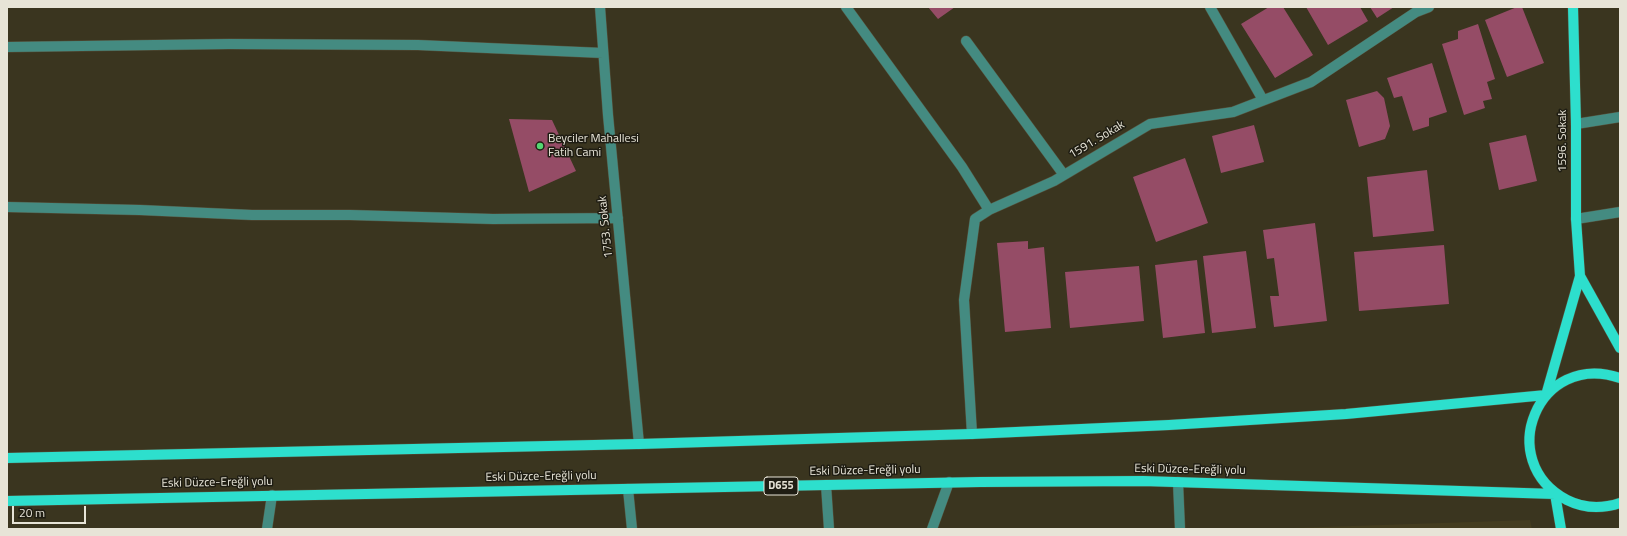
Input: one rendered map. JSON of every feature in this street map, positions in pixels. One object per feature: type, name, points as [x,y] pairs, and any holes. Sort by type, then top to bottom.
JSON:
[{"type":"main road","name":"1596. Sokak","points":[[1573,7],[1576,124],[1576,219],[1580,276]]},
{"type":"main road","points":[[1546,395],[1580,276]]},
{"type":"main road","points":[[1580,276],[1620,348]]},
{"type":"main road","points":[[1620,378],[1606,373],[1584,373],[1563,381],[1546,395],[1534,413],[1529,435],[1531,457],[1540,478],[1556,494],[1575,504],[1597,508],[1620,503]]},
{"type":"main road","points":[[7,458],[640,444],[972,434],[1170,425],[1346,414],[1546,395]]},
{"type":"main road","name":"Eski Düzce-Ereğli yolu","points":[[7,501],[949,482],[1178,482],[1556,494]]},
{"type":"main road","points":[[1556,494],[1561,529]]},
{"type":"street","name":"1753. Sokak","points":[[600,7],[618,218],[640,444]]},
{"type":"street","points":[[846,7],[962,167],[989,210]]},
{"type":"street","points":[[1210,7],[1263,100]]},
{"type":"street","name":"1591. Sokak","points":[[972,434],[964,300],[975,219],[989,210],[1054,181],[1150,124],[1233,112],[1311,82],[1416,12],[1429,7]]},
{"type":"street","points":[[966,40],[1064,175]]},
{"type":"street","points":[[7,47],[229,44],[418,45],[603,53]]},
{"type":"street","points":[[1576,124],[1620,117]]},
{"type":"street","points":[[7,207],[140,210],[252,215],[350,215],[493,219],[618,218]]},
{"type":"street","points":[[1576,219],[1620,212]]},
{"type":"street","points":[[932,529],[949,482]]},
{"type":"street","points":[[1178,482],[1180,529]]},
{"type":"street","points":[[826,485],[829,529]]},
{"type":"street","points":[[628,489],[632,529]]},
{"type":"street","points":[[267,529],[272,495]]},
{"type":"shaded area","points":[[1530,520],[1532,529],[1263,529]]},
{"type":"building","points":[[928,7],[955,7],[938,19]]},
{"type":"building","points":[[1269,7],[1283,7],[1313,55],[1275,78],[1241,24]]},
{"type":"building","points":[[1306,7],[1360,7],[1368,21],[1328,45]]},
{"type":"building","points":[[1370,7],[1394,7],[1377,18]]},
{"type":"building","points":[[1517,7],[1522,7],[1544,63],[1507,77],[1485,20]]},
{"type":"building","points":[[1478,24],[1495,79],[1487,82],[1492,99],[1483,101],[1485,108],[1464,115],[1442,44],[1458,39],[1458,31]]},
{"type":"building","points":[[1432,63],[1447,112],[1429,118],[1429,126],[1413,131],[1402,96],[1394,98],[1387,78]]},
{"type":"building","points":[[1377,91],[1384,98],[1390,126],[1385,139],[1359,147],[1346,100]]},
{"type":"building","name":"Beyciler Mahallesi Fatih Cami","points":[[509,119],[552,120],[576,171],[529,192]]},
{"type":"building","points":[[1254,125],[1264,162],[1221,173],[1212,136]]},
{"type":"building","points":[[1526,135],[1537,181],[1499,190],[1489,143]]},
{"type":"building","points":[[1185,158],[1208,223],[1156,242],[1133,177]]},
{"type":"building","points":[[1427,170],[1434,231],[1373,237],[1367,177]]},
{"type":"building","points":[[1315,223],[1327,321],[1274,327],[1270,296],[1279,296],[1274,258],[1267,259],[1263,230]]},
{"type":"building","points":[[1028,241],[1028,249],[1044,247],[1051,328],[1005,332],[997,243]]},
{"type":"building","points":[[1444,245],[1449,304],[1359,311],[1354,252]]},
{"type":"building","points":[[1246,251],[1256,328],[1212,333],[1203,256]]},
{"type":"building","points":[[1197,260],[1205,333],[1163,338],[1155,265]]},
{"type":"building","points":[[1139,266],[1144,321],[1070,328],[1065,272]]},
{"type":"place","name":"Beyciler Mahallesi Fatih Cami","points":[[540,146]]}]
